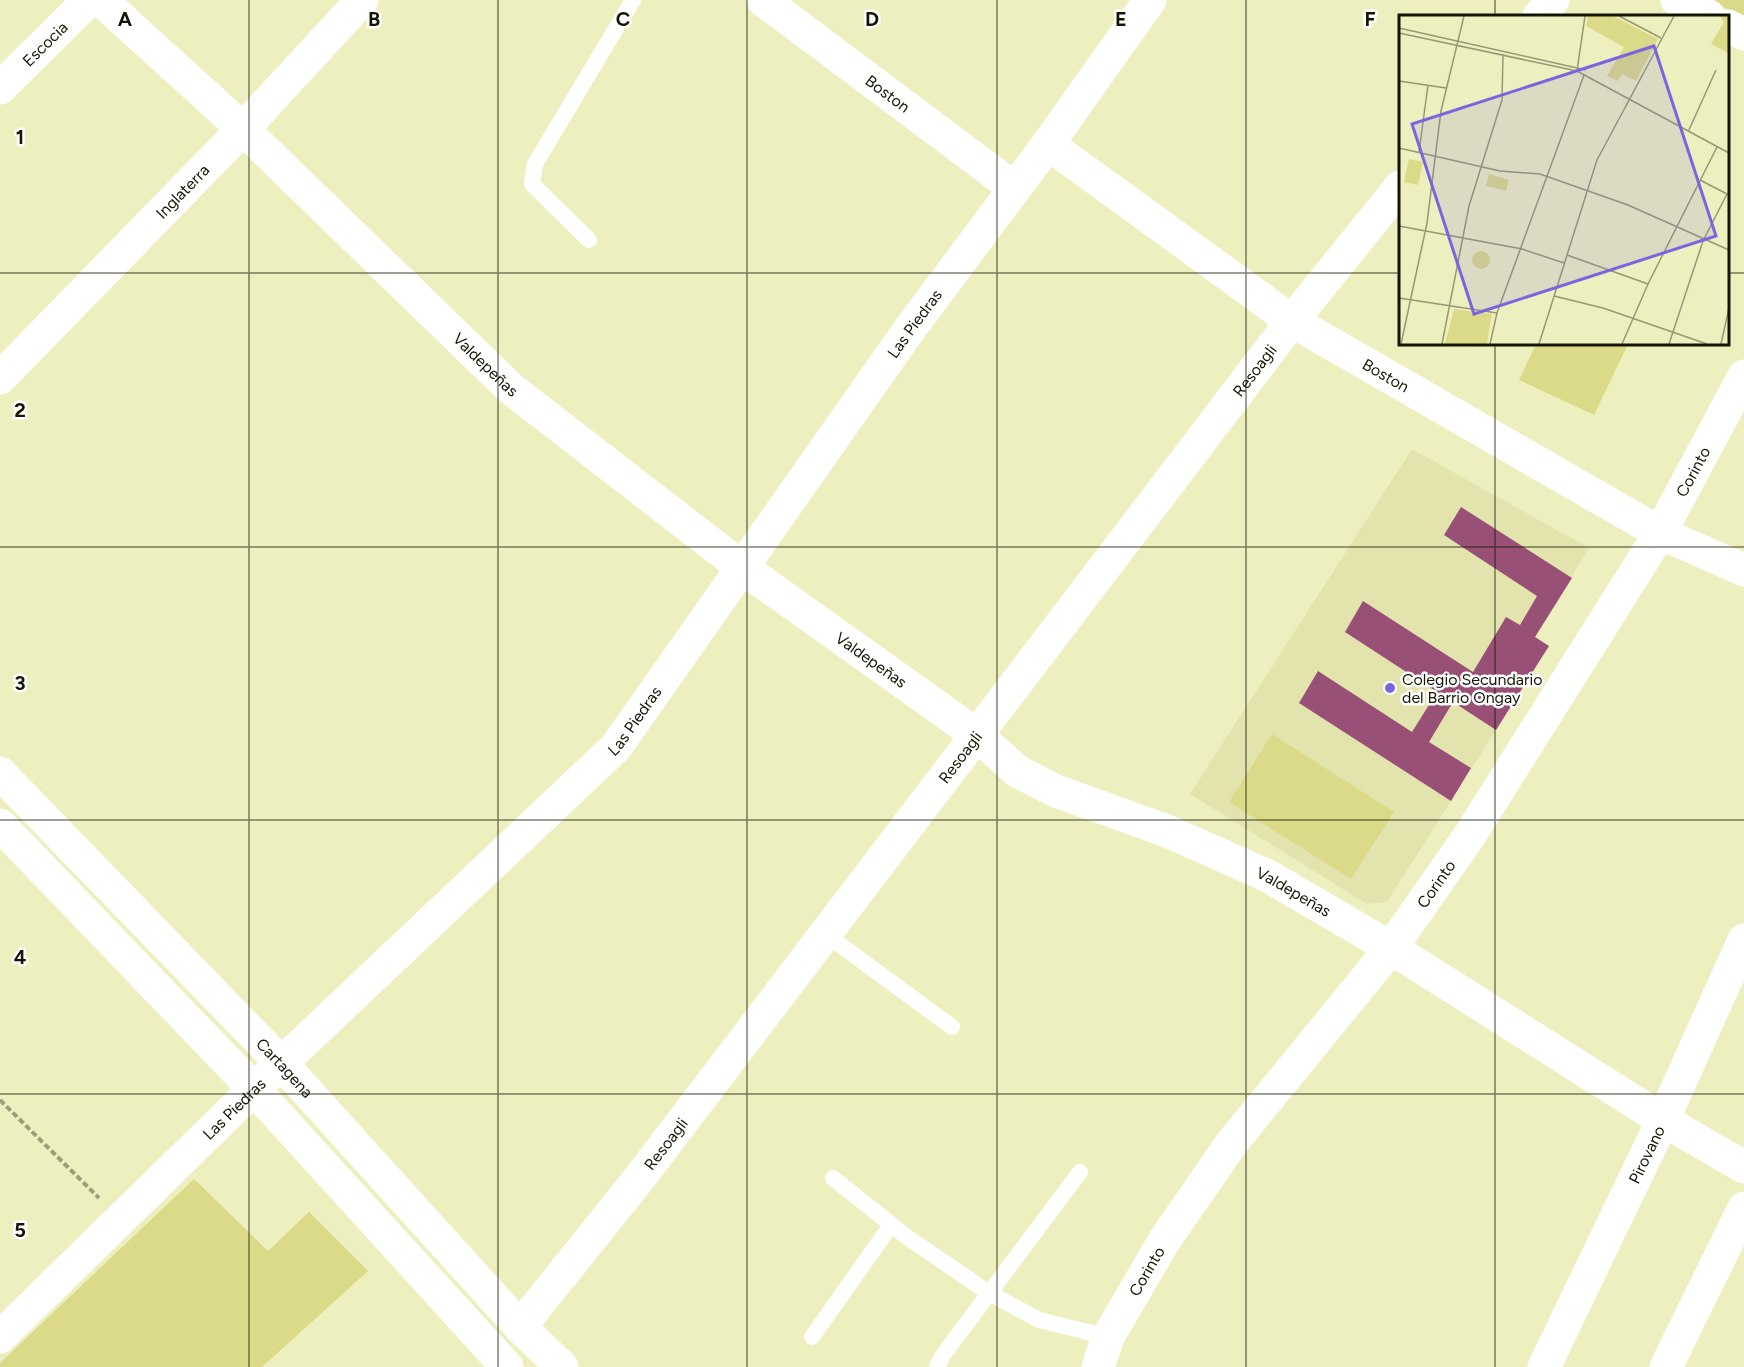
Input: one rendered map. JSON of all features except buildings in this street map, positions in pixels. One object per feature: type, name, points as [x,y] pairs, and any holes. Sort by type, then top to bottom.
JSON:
[{"type":"street","name":"Escocia","points":[[0,88],[89,0]]},
{"type":"street","name":"Valdepeñas","points":[[101,0],[243,129],[510,388],[744,569],[977,735],[1017,771],[1056,791],[1167,831],[1268,876],[1391,948],[1663,1120],[1744,1167]]},
{"type":"street","name":"Inglaterra","points":[[0,378],[243,129],[342,18],[362,0]]},
{"type":"street","name":"Boston","points":[[763,0],[1014,188]]},
{"type":"street","name":"Las Piedras","points":[[0,1337],[254,1089],[283,1065],[616,747],[744,569],[909,330],[1048,144],[1149,0]]},
{"type":"street","points":[[1540,15],[1553,0]]},
{"type":"street","points":[[1677,0],[1707,15]]},
{"type":"street","points":[[1729,26],[1744,34]]},
{"type":"street","name":"Boston","points":[[1048,144],[1292,321],[1659,533],[1744,570]]},
{"type":"street","name":"Resoagli","points":[[520,1328],[642,1176],[824,933],[1292,321],[1399,189]]},
{"type":"street","name":"Corinto","points":[[1103,1352],[1164,1240],[1231,1144],[1391,948],[1483,816],[1659,533],[1744,376]]},
{"type":"street","name":"Cartagena","points":[[0,773],[283,1065],[520,1328],[559,1366]]},
{"type":"street","points":[[0,825],[254,1089],[507,1367]]},
{"type":"street","name":"Pirovano","points":[[1544,1367],[1663,1120],[1744,940]]},
{"type":"street","points":[[1666,1367],[1744,1208]]},
{"type":"lane","points":[[589,240],[532,184],[535,164],[633,0]]},
{"type":"lane","points":[[824,933],[952,1027]]},
{"type":"lane","points":[[938,1367],[943,1355],[1080,1172]]},
{"type":"lane","points":[[832,1178],[891,1225],[989,1293],[1103,1352]]},
{"type":"lane","points":[[812,1338],[891,1225]]},
{"type":"path","points":[[0,1100],[121,1220]]},
{"type":"shaded area","points":[[1708,0],[1744,0],[1744,17]]},
{"type":"shaded area","points":[[1536,345],[1628,345],[1594,415],[1519,380]]},
{"type":"shaded area","name":"Colegio Secundario del Barrio Ongay","points":[[1412,449],[1589,548],[1535,637],[1549,646],[1387,902],[1367,904],[1190,794]]},
{"type":"shaded area","points":[[1272,734],[1394,812],[1351,879],[1229,802]]},
{"type":"shaded area","points":[[194,1179],[268,1251],[309,1212],[368,1271],[262,1367],[0,1367],[0,1363]]},
{"type":"place","name":"Colegio Secundario del Barrio Ongay","points":[[1390,688]]}]
